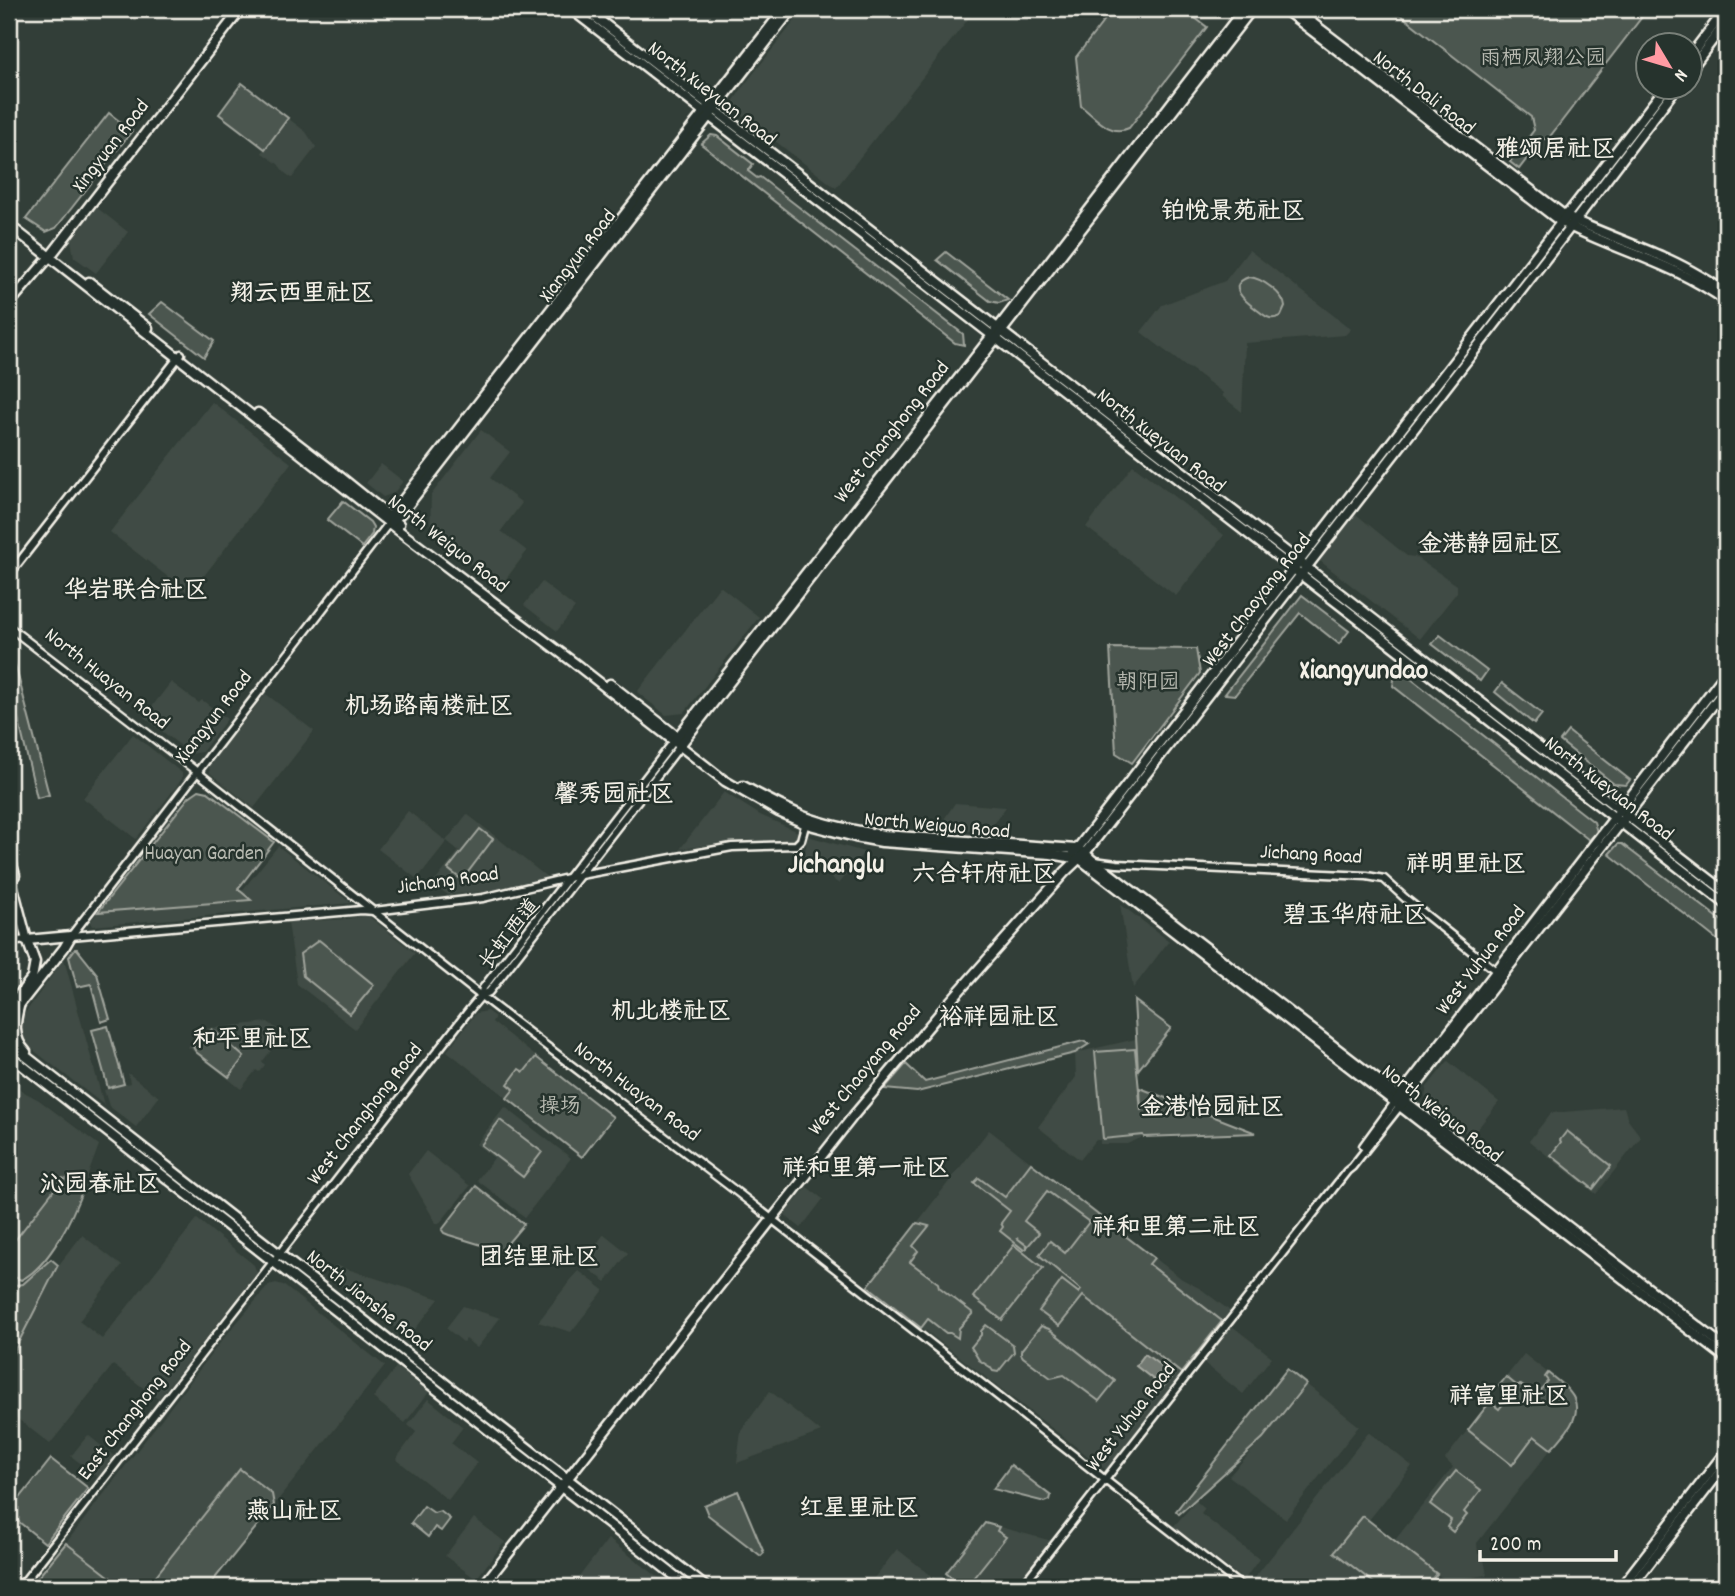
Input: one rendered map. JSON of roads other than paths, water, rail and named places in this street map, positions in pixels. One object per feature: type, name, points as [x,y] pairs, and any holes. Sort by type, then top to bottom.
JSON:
[{"type":"main road","name":"Xingyuan Road","points":[[9,304],[235,9]]},
{"type":"main road","name":"Xingyuan Road","points":[[9,297],[48,253],[241,9]]},
{"type":"main road","name":"North Xueyuan Road","points":[[571,9],[710,110]]},
{"type":"main road","name":"North Xueyuan Road","points":[[586,9],[710,110],[1144,447],[1479,699],[1726,904]]},
{"type":"main road","name":"Xiangyun Road","points":[[391,520],[405,509],[710,110],[783,9]]},
{"type":"main road","name":"Xiangyun Road","points":[[710,110],[792,9]]},
{"type":"main road","name":"West Changhong Road","points":[[997,333],[1244,9]]},
{"type":"main road","name":"West Changhong Road","points":[[679,741],[1252,9]]},
{"type":"main road","name":"North Dali Road","points":[[1284,9],[1563,219],[1663,264],[1726,302]]},
{"type":"main road","name":"North Dali Road","points":[[1294,9],[1563,219]]},
{"type":"main road","points":[[1704,44],[1726,9]]},
{"type":"main road","points":[[1704,44],[1726,22]]},
{"type":"main road","name":"West Chaoyang Road","points":[[1303,564],[1654,102]]},
{"type":"main road","name":"West Chaoyang Road","points":[[482,1587],[774,1212],[903,1057],[1065,872],[1665,102]]},
{"type":"main road","name":"North Weiguo Road","points":[[9,219],[48,253]]},
{"type":"main road","name":"North Dali Road","points":[[1572,224],[1665,257],[1726,292]]},
{"type":"main road","name":"North Weiguo Road","points":[[9,225],[679,741],[740,785],[806,820],[857,831],[1078,854],[1092,860],[1726,1358]]},
{"type":"main road","name":"North Xueyuan Road","points":[[1144,447],[1294,575],[1726,892]]},
{"type":"main road","name":"West Yuhua Road","points":[[1622,816],[1725,674]]},
{"type":"main road","name":"West Yuhua Road","points":[[1400,1101],[1622,816],[1726,688]]},
{"type":"main road","points":[[1472,707],[1479,699]]},
{"type":"main road","points":[[9,854],[35,962],[32,978],[9,1007]]},
{"type":"main road","name":"North Weiguo Road","points":[[1078,854],[1726,1348]]},
{"type":"main road","points":[[9,872],[30,943]]},
{"type":"main road","points":[[30,943],[43,938],[71,936]]},
{"type":"main road","points":[[9,1018],[71,936]]},
{"type":"main road","points":[[60,937],[64,948]]},
{"type":"main road","name":"West Yuhua Road","points":[[1400,1101],[1496,971],[1525,940]]},
{"type":"main road","points":[[9,998],[28,976],[35,962]]},
{"type":"main road","points":[[20,1003],[15,1023],[19,1042],[24,1050],[71,1092]]},
{"type":"main road","name":"North Jianshe Road","points":[[9,1043],[689,1587]]},
{"type":"main road","name":"North Jianshe Road","points":[[9,1055],[706,1587]]},
{"type":"main road","points":[[9,1063],[70,1102]]},
{"type":"main road","points":[[1621,1587],[1726,1451]]},
{"type":"main road","points":[[1631,1587],[1726,1464]]},
{"type":"street","points":[[9,575],[180,356]]},
{"type":"street","name":"Xiangyun Road","points":[[71,936],[391,520]]},
{"type":"street","name":"North Huayan Road","points":[[9,627],[1242,1587]]},
{"type":"street","name":"West Changhong Road","points":[[580,875],[679,741]]},
{"type":"street","name":"West Changhong Road","points":[[569,878],[679,741]]},
{"type":"street","name":"Jichang Road","points":[[71,936],[284,915],[374,911],[484,898],[580,875],[732,847],[796,845],[801,841],[806,820]]},
{"type":"street","name":"Jichang Road","points":[[1092,860],[1117,864],[1384,879],[1496,971]]},
{"type":"street","name":"长虹西道","points":[[481,996],[489,992],[580,875]]},
{"type":"street","name":"长虹西道","points":[[481,996],[483,988],[569,878]]},
{"type":"street","points":[[9,942],[30,943]]},
{"type":"street","name":"West Changhong Road","points":[[277,1259],[481,996]]},
{"type":"street","name":"West Yuhua Road","points":[[1021,1587],[1352,1167],[1400,1101]]},
{"type":"street","name":"East Changhong Road","points":[[20,1587],[277,1259]]},
{"type":"district","name":"雅颂居社区","points":[[1555,151]]},
{"type":"district","name":"铂悦景苑社区","points":[[1233,213]]},
{"type":"district","name":"翔云西里社区","points":[[302,295]]},
{"type":"district","name":"金港静园社区","points":[[1490,546]]},
{"type":"district","name":"华岩联合社区","points":[[136,592]]},
{"type":"district","name":"Xiangyundao","points":[[1364,673]]},
{"type":"district","name":"机场路南楼社区","points":[[429,708]]},
{"type":"district","name":"馨秀园社区","points":[[614,796]]},
{"type":"district","name":"祥明里社区","points":[[1466,866]]},
{"type":"district","name":"Jichanglu","points":[[836,867]]},
{"type":"district","name":"六合轩府社区","points":[[984,876]]},
{"type":"district","name":"碧玉华府社区","points":[[1355,917]]},
{"type":"district","name":"机北楼社区","points":[[671,1013]]},
{"type":"district","name":"裕祥园社区","points":[[999,1019]]},
{"type":"district","name":"和平里社区","points":[[252,1041]]},
{"type":"district","name":"金港怡园社区","points":[[1212,1109]]},
{"type":"district","name":"祥和里第一社区","points":[[866,1170]]},
{"type":"district","name":"沁园春社区","points":[[100,1186]]},
{"type":"district","name":"祥和里第二社区","points":[[1176,1229]]},
{"type":"district","name":"团结里社区","points":[[539,1259]]},
{"type":"district","name":"祥富里社区","points":[[1509,1398]]},
{"type":"district","name":"红星里社区","points":[[859,1510]]},
{"type":"district","name":"燕山社区","points":[[294,1513]]},
{"type":"park label","name":"雨栖凤翔公园","points":[[1543,60]]},
{"type":"park label","name":"朝阳园","points":[[1148,684]]},
{"type":"park label","name":"Huayan Garden","points":[[204,855]]},
{"type":"park label","name":"操场","points":[[560,1108]]}]
